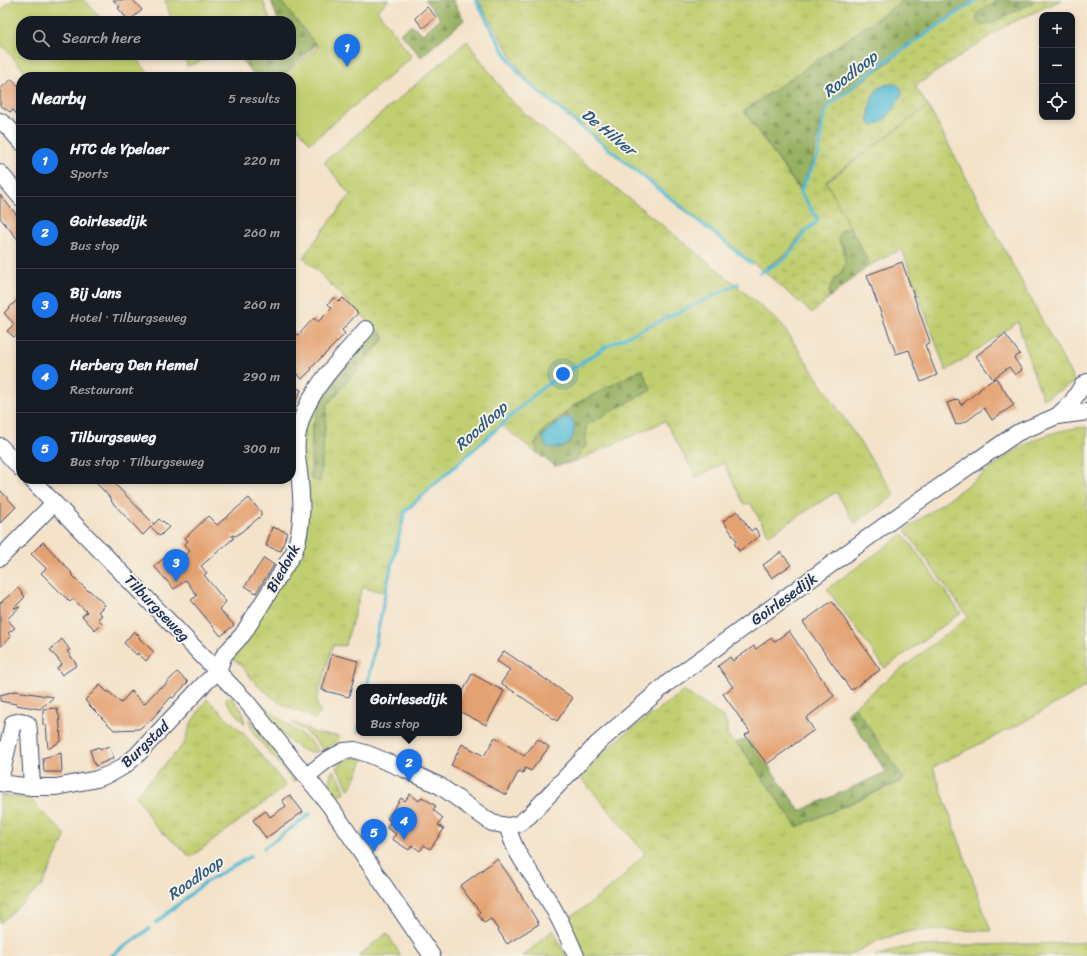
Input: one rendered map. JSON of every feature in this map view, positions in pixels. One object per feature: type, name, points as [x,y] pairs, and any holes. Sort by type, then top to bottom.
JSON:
[{"type":"street","points":[[0,121],[7,126],[16,136]]},
{"type":"street","points":[[0,173],[16,192]]},
{"type":"street","name":"Biedonk","points":[[296,439],[303,413],[315,390],[366,329]]},
{"type":"street","points":[[1057,416],[1072,402],[1082,386],[1087,382]]},
{"type":"street","name":"Goirlesedijk","points":[[508,826],[518,824],[529,816],[597,744],[669,682],[913,505],[1016,433],[1057,416],[1087,412]]},
{"type":"street","points":[[0,446],[16,464]]},
{"type":"street","name":"Biedonk","points":[[218,671],[224,655],[243,634],[294,552],[299,540],[302,504],[296,464]]},
{"type":"street","name":"Tilburgseweg","points":[[36,484],[246,701],[330,806],[432,956]]},
{"type":"street","points":[[0,558],[54,503]]},
{"type":"street","name":"Burgstad","points":[[32,787],[28,724],[21,721],[14,723],[0,782],[32,787],[56,787],[81,783],[112,773],[124,766],[136,756],[218,671]]},
{"type":"street","points":[[307,776],[327,760],[344,751],[355,750],[404,769],[440,786],[492,823],[508,826],[510,838],[516,852],[564,926],[576,956]]},
{"type":"green space","points":[[12,0],[84,0],[98,16],[16,16],[16,60],[137,60],[148,72],[26,72],[0,43],[0,11]]},
{"type":"green space","points":[[165,0],[263,0],[268,16],[170,16]]},
{"type":"green space","points":[[271,0],[280,0],[293,16],[276,16]]},
{"type":"green space","points":[[280,0],[389,0],[377,10],[412,57],[310,143],[296,126],[296,72],[287,72],[318,47],[296,20],[296,16],[293,16]]},
{"type":"green space","points":[[425,0],[453,0],[464,20],[421,57],[400,33],[412,25],[423,34],[440,18]]},
{"type":"green space","points":[[478,0],[904,0],[744,111],[818,217],[818,220],[802,232],[788,253],[762,270],[536,90],[523,75]]},
{"type":"green space","points":[[904,0],[974,0],[961,8],[828,107],[821,124],[811,163],[806,177],[799,189],[744,111]]},
{"type":"green space","points":[[974,0],[1000,0],[981,10],[977,15],[977,22],[981,26],[990,24],[1032,3],[1034,0],[1062,0],[1008,24],[915,86],[928,106],[826,181],[850,227],[840,232],[838,239],[844,251],[844,267],[829,289],[829,298],[812,313],[762,270],[788,253],[802,232],[818,220],[818,217],[799,189],[806,177],[811,163],[825,112],[828,107],[961,8]]},
{"type":"green space","points":[[1000,0],[1034,0],[1032,3],[990,24],[981,26],[977,22],[977,15],[981,10]]},
{"type":"green space","points":[[296,20],[316,45],[286,72],[251,72],[242,60],[296,60]]},
{"type":"green space","points":[[467,41],[509,99],[538,125],[736,285],[782,325],[895,495],[855,523],[836,492],[769,535],[750,503],[744,504],[724,463],[696,477],[665,421],[574,462],[586,445],[586,425],[651,390],[642,369],[576,404],[563,415],[570,418],[543,439],[544,432],[535,444],[538,454],[501,425],[404,511],[385,592],[362,588],[345,646],[333,645],[316,702],[321,713],[315,719],[280,703],[258,686],[239,663],[230,658],[299,555],[301,449],[305,423],[318,399],[319,409],[312,428],[311,479],[320,482],[327,405],[385,338],[303,257],[350,195],[324,162]]},
{"type":"green space","points":[[185,60],[204,60],[187,66]]},
{"type":"green space","points":[[928,106],[1075,382],[1043,399],[1031,366],[1018,322],[946,371],[902,249],[870,265],[826,182]]},
{"type":"green space","points":[[850,227],[870,265],[829,298],[828,291],[831,284],[843,270],[844,249],[838,239],[840,232]]},
{"type":"green space","points":[[377,329],[385,337],[327,405],[320,482],[311,479],[312,428],[319,409],[318,399]]},
{"type":"green space","points":[[642,369],[651,390],[586,425],[586,445],[574,462],[555,466],[538,454],[535,444],[544,430],[576,404]]},
{"type":"green space","points":[[332,374],[335,379],[319,398]]},
{"type":"green space","points":[[1087,427],[1087,686],[1016,726],[933,767],[991,931],[910,931],[879,940],[848,956],[669,956],[666,952],[659,956],[583,956],[566,919],[584,908],[618,882],[645,853],[581,778],[601,754],[626,733],[684,691],[723,717],[727,725],[727,736],[743,750],[797,827],[904,780],[854,706],[968,617],[905,530],[1002,460],[1027,444],[1054,433]]},
{"type":"green space","points":[[903,534],[961,613],[885,668],[827,589]]},
{"type":"green space","points":[[228,697],[231,697],[242,710],[245,724],[225,700]]},
{"type":"green space","points":[[207,699],[244,734],[286,786],[191,857],[155,826],[136,795],[184,744],[192,721]]},
{"type":"green space","points":[[257,701],[310,741],[319,751],[310,752],[301,749],[292,743],[276,726]]},
{"type":"green space","points":[[854,706],[904,779],[797,827],[743,750],[735,743],[747,739],[754,745],[800,811],[886,772],[847,714]]},
{"type":"green space","points":[[249,718],[296,776],[294,782],[253,733]]},
{"type":"green space","points":[[292,722],[318,734],[340,736],[337,742],[323,750],[315,740]]},
{"type":"green space","points":[[352,757],[364,758],[351,788],[348,789],[343,777],[336,767]]},
{"type":"green space","points":[[333,770],[340,779],[345,792],[335,799],[331,792],[329,781]]},
{"type":"green space","points":[[0,795],[29,798],[66,835],[42,886],[0,923]]},
{"type":"green space","points":[[553,930],[566,956],[522,956],[529,951]]},
{"type":"green space","points":[[387,933],[401,956],[358,956]]},
{"type":"green space","points":[[1087,942],[1087,956],[875,956],[902,948],[916,946]]},
{"type":"water","points":[[891,84],[897,85],[901,88],[902,95],[887,117],[883,121],[873,126],[869,123],[869,120],[870,107],[874,94],[881,87]]},
{"type":"water","points":[[565,418],[570,418],[573,420],[574,433],[572,438],[565,446],[560,448],[547,447],[543,439],[544,434]]},
{"type":"building","points":[[113,0],[133,0],[142,10],[135,16],[125,16],[118,8],[120,7]]},
{"type":"building","points":[[427,7],[436,17],[423,28],[415,18]]},
{"type":"building","points":[[12,79],[16,83],[16,113],[13,110],[10,112],[0,105],[0,89]]},
{"type":"building","points":[[0,195],[16,214],[16,237],[0,218]]},
{"type":"building","points":[[902,262],[930,342],[925,345],[937,375],[921,382],[909,350],[896,354],[867,275]]},
{"type":"building","points":[[334,297],[339,302],[343,298],[358,313],[342,330],[345,334],[302,379],[296,373],[296,333],[298,335],[314,318],[318,322],[332,308],[328,304]]},
{"type":"building","points":[[16,301],[16,335],[14,337],[7,331],[14,324],[4,313]]},
{"type":"building","points":[[1005,334],[1020,354],[1014,358],[1022,370],[1015,375],[1009,367],[993,379],[976,356]]},
{"type":"building","points":[[996,378],[1014,405],[992,420],[984,408],[967,421],[956,425],[947,403],[958,399],[961,405],[981,389],[980,388]]},
{"type":"building","points":[[296,388],[301,390],[296,402]]},
{"type":"building","points":[[98,484],[115,484],[154,524],[159,519],[169,527],[160,536],[151,527],[143,535],[111,501],[112,500]]},
{"type":"building","points":[[0,490],[16,507],[0,523]]},
{"type":"building","points":[[249,498],[261,512],[261,516],[236,536],[232,535],[234,538],[201,566],[207,573],[204,575],[226,602],[219,609],[234,625],[221,636],[191,600],[197,596],[186,580],[174,589],[154,566],[166,557],[173,565],[190,551],[184,545],[188,541],[185,538],[208,516],[217,525]]},
{"type":"building","points":[[737,511],[751,531],[755,528],[760,536],[739,551],[734,543],[737,541],[723,521]]},
{"type":"building","points":[[272,527],[287,532],[281,551],[266,546]]},
{"type":"building","points":[[43,542],[72,573],[71,574],[105,605],[98,612],[102,615],[98,619],[102,623],[95,630],[82,616],[87,612],[73,599],[70,602],[41,573],[46,568],[31,554]]},
{"type":"building","points":[[781,552],[791,565],[772,578],[763,565]]},
{"type":"building","points":[[264,558],[274,565],[256,593],[245,586]]},
{"type":"building","points":[[18,588],[25,597],[14,608],[20,607],[7,619],[15,628],[8,633],[11,637],[0,647],[0,603]]},
{"type":"building","points":[[832,601],[880,670],[851,690],[803,622]]},
{"type":"building","points":[[134,631],[140,637],[139,638],[154,652],[146,661],[124,643]]},
{"type":"building","points":[[789,631],[834,696],[806,718],[814,730],[767,764],[745,735],[750,732],[723,694],[733,687],[718,666],[730,657],[733,661],[754,646],[756,649],[771,638],[774,642]]},
{"type":"building","points":[[62,639],[70,650],[67,651],[77,665],[62,675],[57,668],[62,664],[50,650]]},
{"type":"building","points":[[504,651],[573,698],[557,721],[501,683],[510,670],[497,661]]},
{"type":"building","points":[[332,654],[358,661],[349,697],[322,690]]},
{"type":"building","points":[[177,672],[188,682],[173,698],[171,697],[152,719],[139,729],[114,730],[85,700],[100,685],[121,703],[131,691],[144,704]]},
{"type":"building","points":[[472,674],[504,691],[486,725],[462,713],[462,693]]},
{"type":"building","points":[[15,691],[54,697],[40,709],[0,701],[0,695]]},
{"type":"building","points":[[57,708],[59,714],[61,741],[48,749],[46,724],[43,725],[43,709]]},
{"type":"building","points":[[495,737],[524,756],[538,739],[549,747],[531,771],[525,768],[523,773],[519,771],[506,795],[451,765],[462,744],[484,756]]},
{"type":"building","points":[[109,746],[114,758],[95,766],[90,750],[99,747],[100,750]]},
{"type":"building","points":[[61,753],[62,772],[44,772],[43,758]]},
{"type":"building","points":[[410,794],[419,801],[422,797],[436,806],[433,810],[443,818],[438,825],[444,829],[430,849],[424,845],[420,851],[412,845],[409,850],[392,839],[396,834],[387,828],[391,821],[387,819],[401,798],[405,801]]},
{"type":"building","points":[[290,795],[303,812],[266,838],[253,820],[266,811],[270,817],[286,806],[282,800]]},
{"type":"building","points":[[497,859],[539,924],[507,944],[491,919],[484,923],[478,914],[480,912],[460,886]]},
{"type":"waterway","name":"De Hilver","points":[[476,0],[503,50],[519,73],[529,83],[751,263]]},
{"type":"waterway","name":"Roodloop","points":[[760,273],[784,259],[807,230],[817,222],[817,218],[800,192],[819,153],[822,124],[827,107],[880,65],[976,0]]},
{"type":"waterway","name":"Roodloop","points":[[368,684],[386,589],[405,511],[542,388],[609,345],[738,284]]},
{"type":"waterway","name":"Roodloop","points":[[264,848],[310,814]]},
{"type":"waterway","name":"Roodloop","points":[[156,923],[204,883],[251,856]]},
{"type":"waterway","name":"Roodloop","points":[[111,956],[149,929]]},
{"type":"place","name":"HTC de Ypelaer","points":[[347,67]]},
{"type":"place","name":"Bij Jans","points":[[176,582]]},
{"type":"place","name":"Goirlesedijk","points":[[409,782]]},
{"type":"place","name":"Herberg Den Hemel","points":[[404,840]]},
{"type":"place","name":"Tilburgseweg","points":[[374,852]]}]
